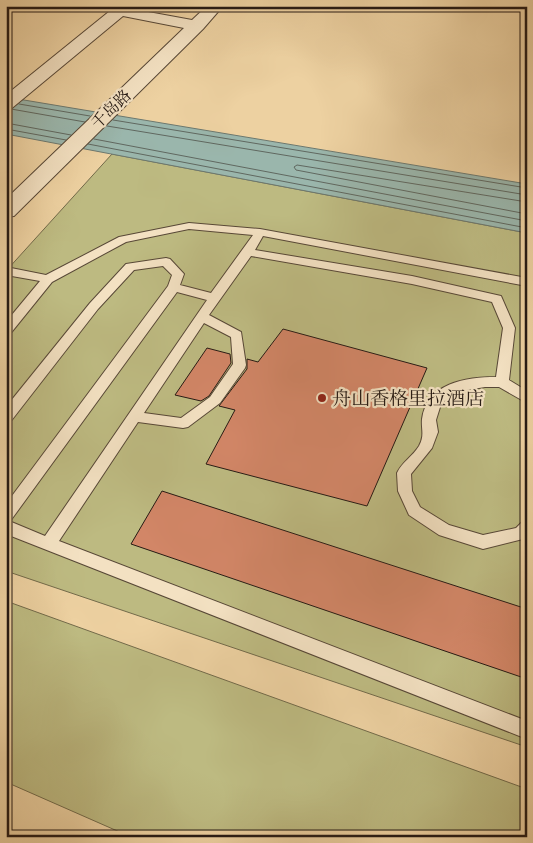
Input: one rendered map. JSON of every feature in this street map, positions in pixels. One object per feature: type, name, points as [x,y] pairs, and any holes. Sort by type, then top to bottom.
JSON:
[{"type":"street","name":"千岛路","points":[[6,211],[216,6]]},
{"type":"street","points":[[6,104],[123,9],[196,26]]},
{"type":"lane","points":[[6,331],[48,279],[123,239],[188,226],[260,232],[527,282]]},
{"type":"lane","points":[[49,543],[260,232]]},
{"type":"lane","points":[[248,252],[412,280],[497,300],[509,328],[502,382]]},
{"type":"lane","points":[[6,417],[94,306],[130,268],[166,262],[178,274],[174,287],[6,516]]},
{"type":"lane","points":[[6,272],[48,279]]},
{"type":"lane","points":[[174,287],[214,298]]},
{"type":"lane","points":[[134,417],[183,423],[215,400],[240,365],[237,335],[202,317]]},
{"type":"lane","points":[[527,398],[502,382],[485,382],[451,388],[435,401],[429,420],[431,432],[424,448],[404,474],[405,491],[414,511],[444,530],[483,542],[521,534],[527,527]]},
{"type":"lane","points":[[6,527],[527,730]]},
{"type":"shaded area","points":[[112,154],[527,233],[527,747],[6,571],[6,271]]},
{"type":"shaded area","points":[[6,601],[527,789],[527,837],[131,837],[6,782]]},
{"type":"water","points":[[6,97],[527,184],[527,233],[6,134]]},
{"type":"building","points":[[283,329],[427,368],[367,506],[206,464],[235,410],[219,406],[247,369],[247,359],[258,362]]},
{"type":"building","points":[[207,348],[230,354],[231,363],[209,396],[201,401],[175,395]]},
{"type":"building","points":[[162,491],[527,609],[527,679],[131,544]]},
{"type":"place","name":"舟山香格里拉酒店","points":[[322,398]]}]
